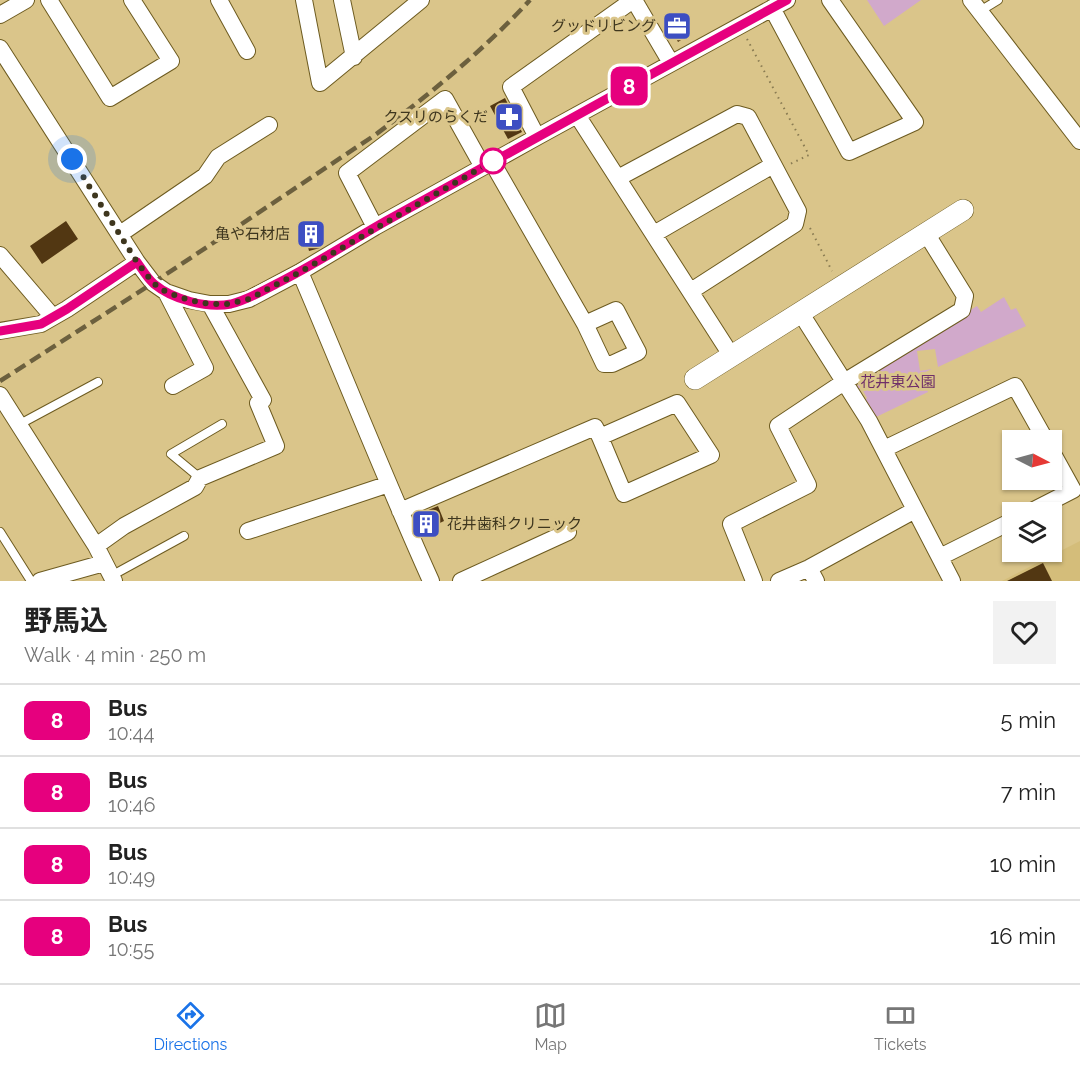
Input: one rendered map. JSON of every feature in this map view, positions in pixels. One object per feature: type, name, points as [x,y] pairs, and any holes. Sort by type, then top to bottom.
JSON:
[{"type":"street","points":[[0,15],[26,0]]},
{"type":"street","points":[[49,0],[110,98],[171,61],[132,0]]},
{"type":"street","points":[[219,0],[247,51]]},
{"type":"street","points":[[304,0],[320,83],[354,57],[415,2]]},
{"type":"street","points":[[342,0],[354,57]]},
{"type":"street","points":[[537,137],[511,87],[633,0],[670,63]]},
{"type":"street","points":[[0,48],[137,262],[153,283],[166,292],[189,300],[210,304],[229,304],[249,299],[300,272],[375,227],[779,4],[849,152],[915,122],[830,0]]},
{"type":"street","points":[[975,5],[1080,141]]},
{"type":"street","points":[[375,227],[347,173],[445,99],[585,324]]},
{"type":"street","points":[[618,178],[737,114],[748,117],[798,211],[795,224],[690,291]]},
{"type":"street","points":[[577,115],[731,355]]},
{"type":"street","points":[[120,234],[205,176],[218,157],[269,125]]},
{"type":"street","points":[[654,234],[775,169]]},
{"type":"street","points":[[695,379],[963,210]]},
{"type":"street","points":[[754,581],[731,524],[808,485],[778,426],[844,382],[962,310],[965,296],[926,233]]},
{"type":"street","points":[[0,255],[53,317]]},
{"type":"street","points":[[0,331],[34,326],[53,317],[137,262]]},
{"type":"street","points":[[300,272],[431,581]]},
{"type":"street","points":[[166,292],[205,368],[173,386]]},
{"type":"street","points":[[96,546],[124,526],[195,487],[200,478],[276,446],[258,403],[263,400],[210,304]]},
{"type":"street","points":[[800,312],[861,407],[952,581]]},
{"type":"street","points":[[884,449],[1015,386],[1040,430]]},
{"type":"street","points":[[0,395],[96,546],[109,574],[40,581]]},
{"type":"street","points":[[400,511],[595,427],[624,494],[711,455],[677,403],[600,437]]},
{"type":"street","points":[[1050,502],[1073,490],[1062,470]]},
{"type":"street","points":[[248,531],[389,484]]},
{"type":"street","points":[[779,581],[813,574],[915,510]]},
{"type":"street","points":[[940,557],[1002,526]]},
{"type":"street","points":[[461,581],[568,532]]},
{"type":"lane","points":[[975,5],[998,0]]},
{"type":"lane","points":[[20,424],[98,381]]},
{"type":"lane","points":[[200,478],[171,454],[222,424]]},
{"type":"lane","points":[[0,532],[31,581]]},
{"type":"lane","points":[[109,574],[184,536]]},
{"type":"path","points":[[740,26],[809,155],[775,169]]},
{"type":"path","points":[[798,211],[808,224],[834,275]]},
{"type":"shaded area","points":[[1080,541],[1080,581],[1002,581],[1039,562],[1062,562],[1062,550]]},
{"type":"green space","points":[[867,0],[921,0],[884,26]]},
{"type":"green space","name":"花井東公園","points":[[1004,297],[1011,310],[1016,308],[1026,326],[938,367],[935,349],[917,351],[920,371],[932,369],[921,374],[928,392],[874,418],[864,401],[867,398],[861,387],[857,390],[858,381],[977,306],[981,312]]},
{"type":"building","name":"グッドリビング","points":[[680,12],[687,24],[684,27],[689,35],[678,42],[666,20]]},
{"type":"building","name":"クスリのらくだ","points":[[505,98],[522,132],[508,139],[490,106]]},
{"type":"building","points":[[66,221],[78,239],[42,264],[30,246]]},
{"type":"building","name":"亀や石材店","points":[[316,225],[320,248],[309,251],[303,227]]},
{"type":"building","name":"花井歯科クリニック","points":[[438,506],[444,521],[421,532],[414,516]]},
{"type":"building","points":[[1043,563],[1052,581],[1007,581]]},
{"type":"railway","points":[[0,381],[153,283],[375,135],[456,71],[530,0]]},
{"type":"bus line","name":"8","points":[[0,331],[41,324],[137,262],[153,283],[166,292],[189,300],[210,304],[229,304],[249,299],[498,158],[787,0]]},
{"type":"place","name":"グッドリビング","points":[[677,26]]},
{"type":"place","name":"クスリのらくだ","points":[[509,117]]},
{"type":"place","name":"亀や石材店","points":[[311,234]]},
{"type":"place","name":"花井歯科クリニック","points":[[426,524]]},
{"type":"route","points":[[72,159],[137,262],[153,283],[166,292],[210,304],[229,304],[249,299],[493,161]]}]
